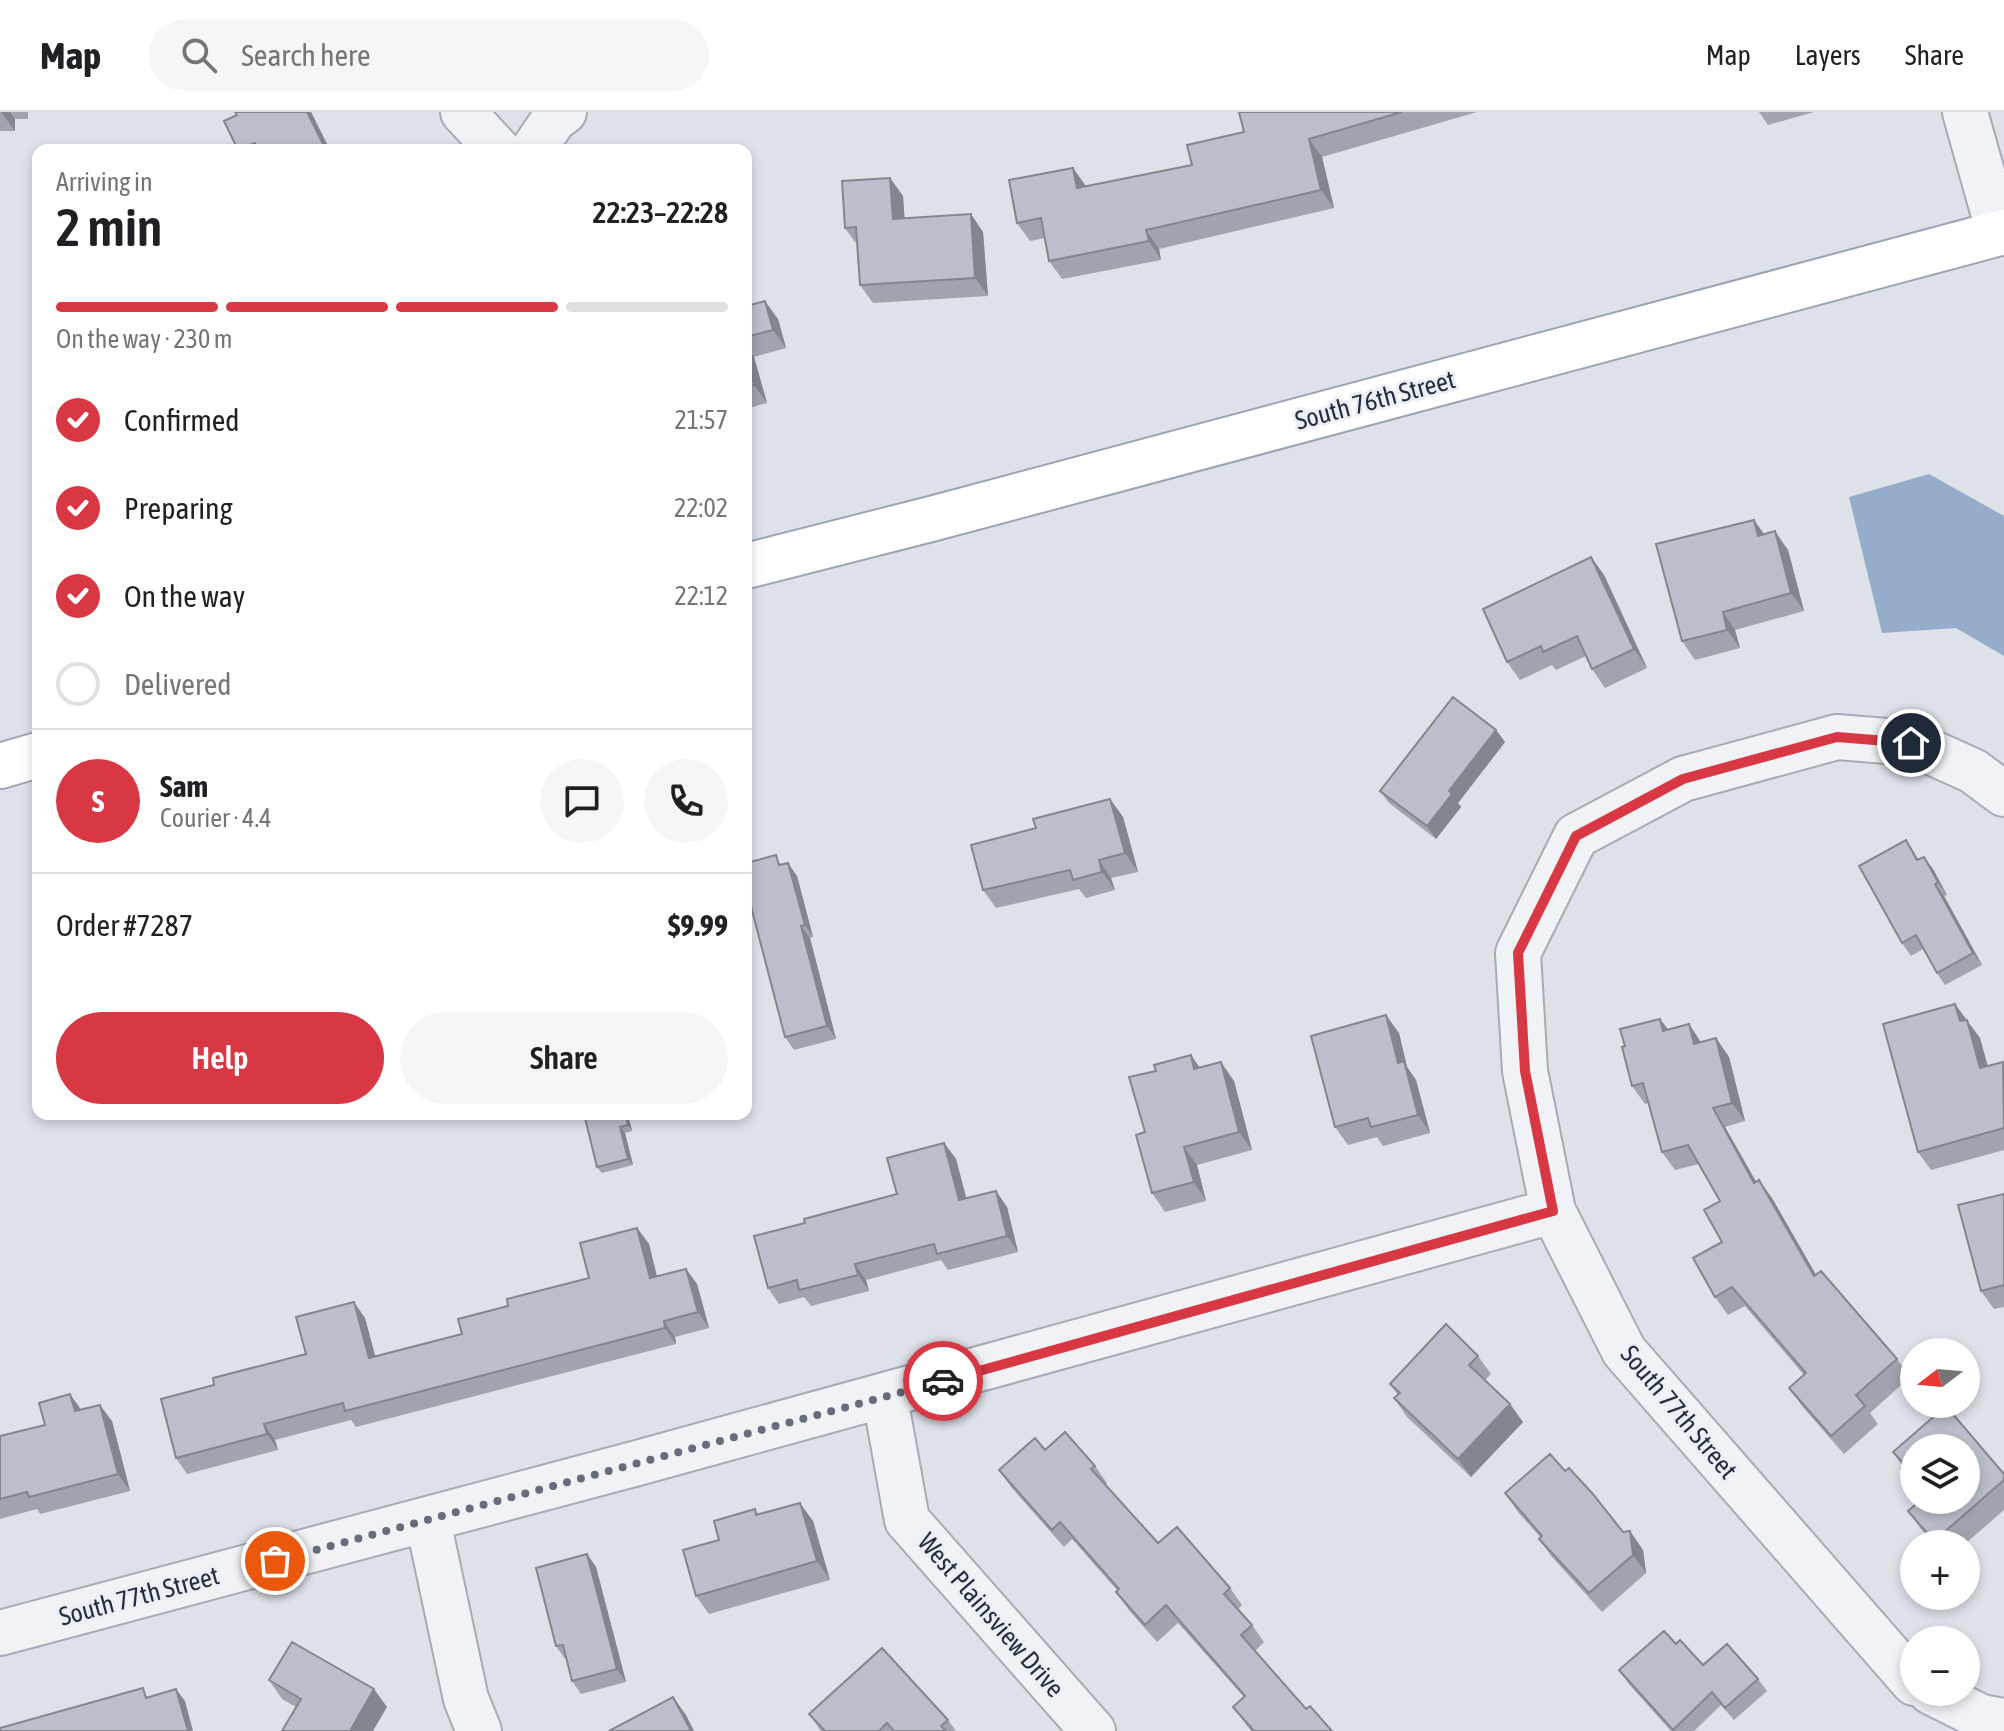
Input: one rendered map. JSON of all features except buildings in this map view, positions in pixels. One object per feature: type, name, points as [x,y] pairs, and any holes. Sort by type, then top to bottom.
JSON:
[{"type":"main road","name":"South 76th Street","points":[[752,564],[2002,232]]},
{"type":"main road","points":[[0,766],[32,757]]},
{"type":"street","points":[[463,112],[492,144]]},
{"type":"street","points":[[537,144],[554,119],[564,112]]},
{"type":"street","points":[[1965,112],[2002,232]]},
{"type":"street","points":[[1553,1211],[1525,1071],[1518,953],[1576,836],[1683,779],[1837,737],[1911,743],[1973,771],[2004,794]]},
{"type":"street","name":"South 77th Street","points":[[0,1633],[885,1398],[1553,1211],[1624,1351],[1900,1667]]},
{"type":"street","name":"West Plainsview Drive","points":[[885,1398],[907,1520],[1093,1731]]},
{"type":"street","points":[[428,1521],[466,1699],[479,1731]]},
{"type":"street","points":[[1959,1706],[1981,1717],[2004,1721]]},
{"type":"water","points":[[1929,474],[2004,516],[2004,656],[1956,628],[1882,633],[1849,497]]},
{"type":"way so far","points":[[275,1561],[943,1381]]},
{"type":"route","points":[[943,1381],[1553,1211],[1525,1071],[1518,953],[1576,836],[1683,779],[1837,737],[1911,743]]}]
